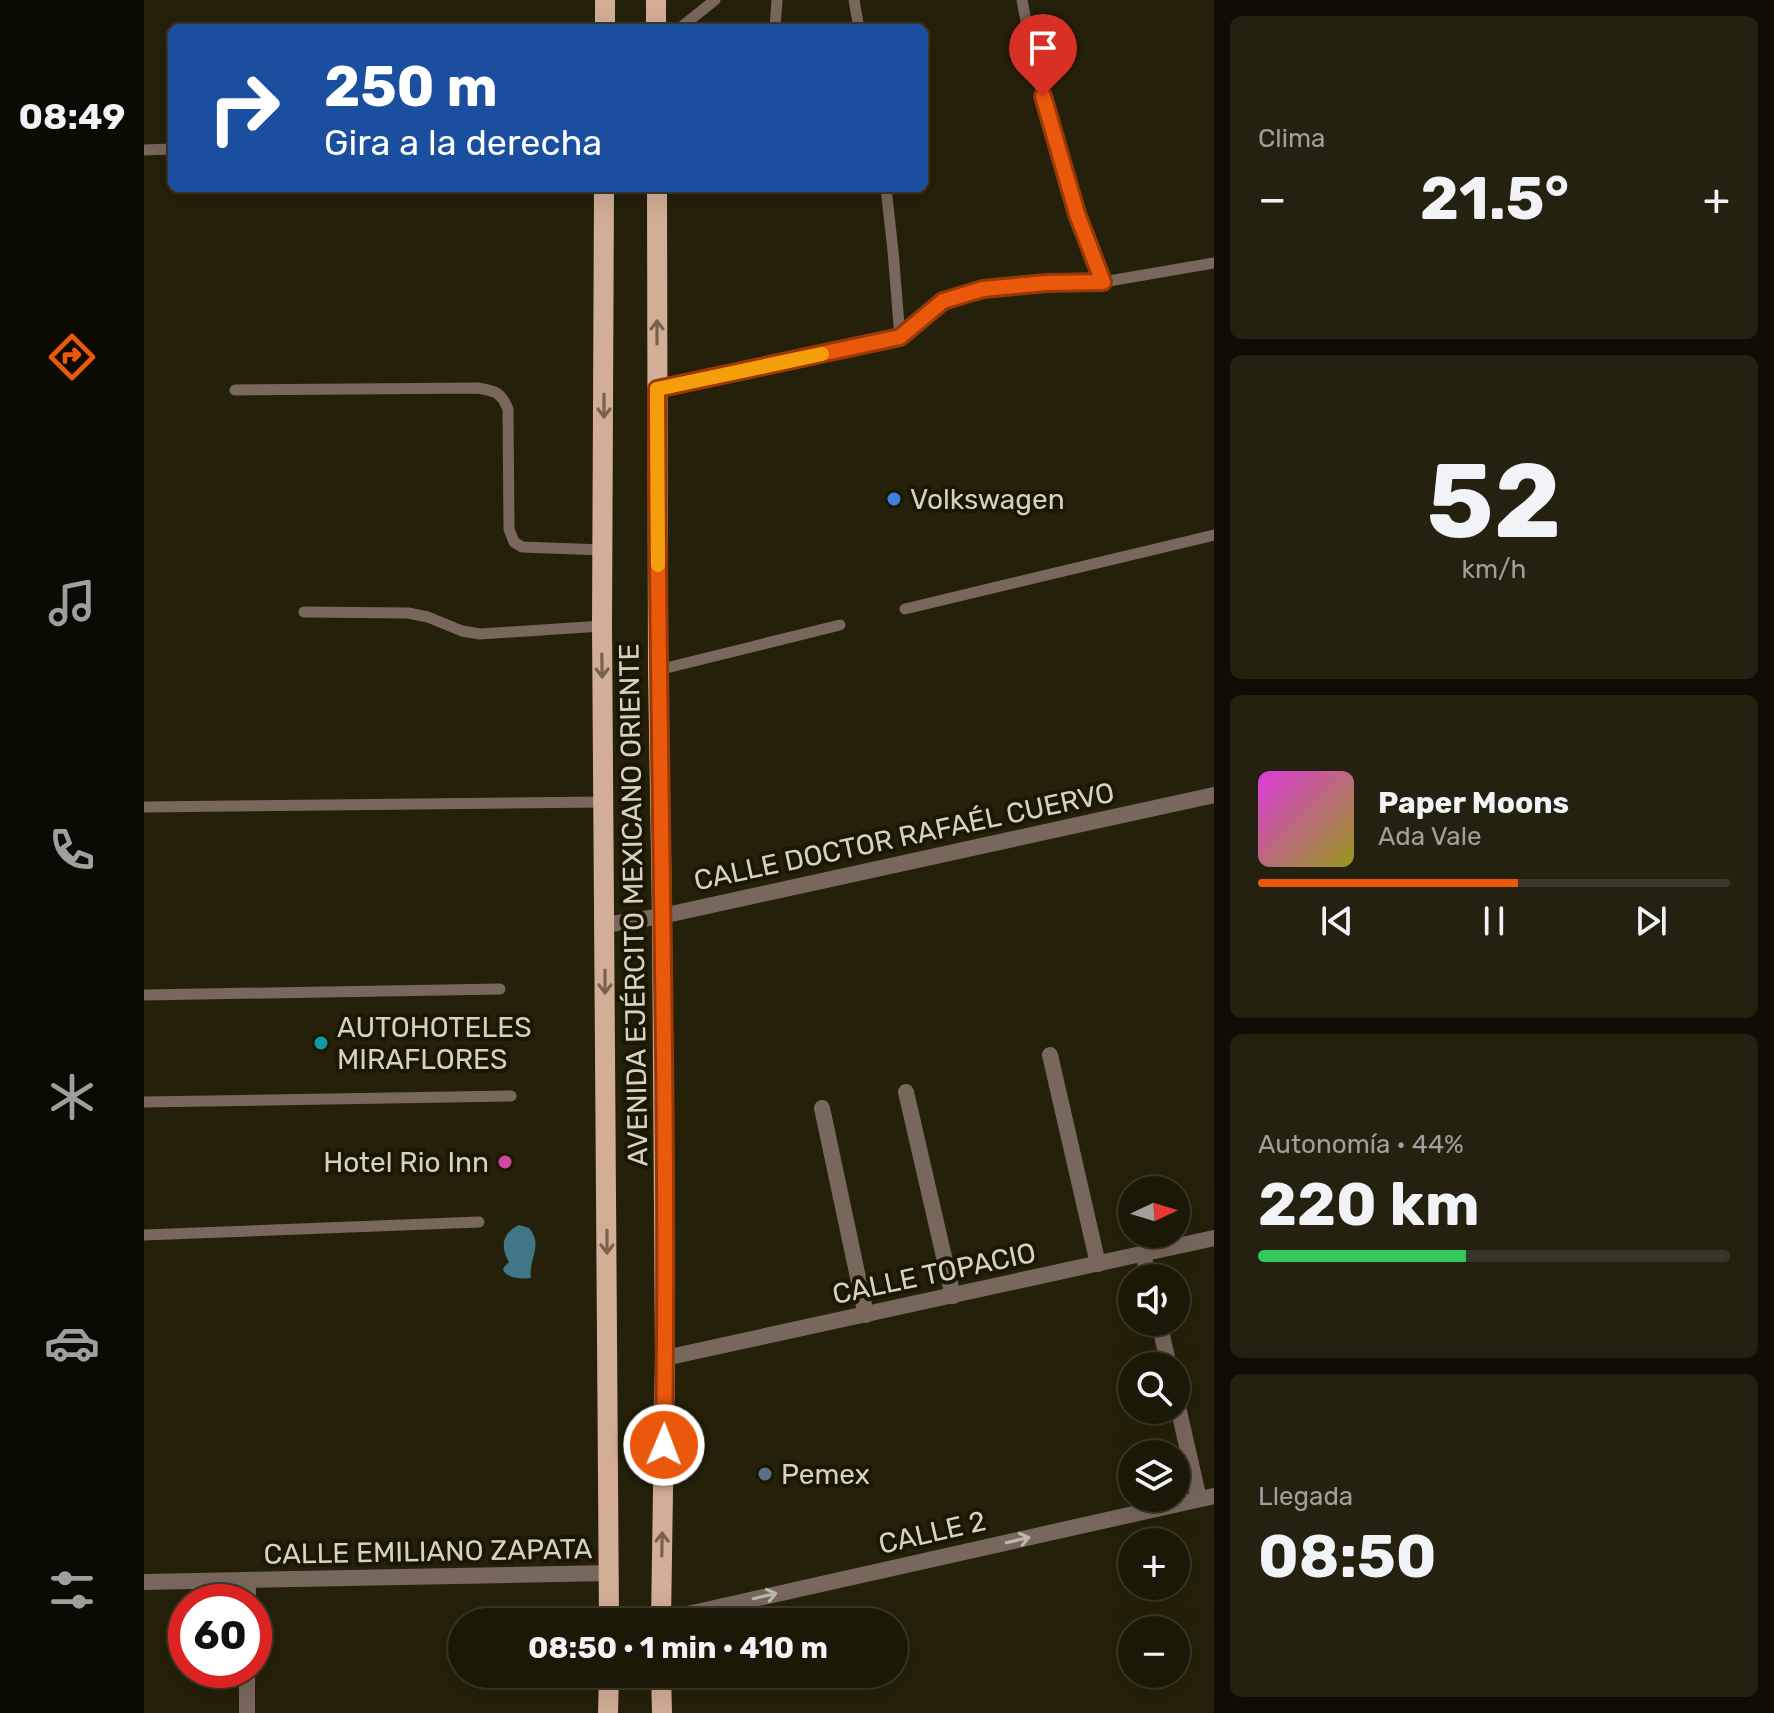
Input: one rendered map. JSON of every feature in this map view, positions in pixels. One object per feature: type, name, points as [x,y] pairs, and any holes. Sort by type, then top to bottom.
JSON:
[{"type":"main road","points":[[605,0],[605,24]]},
{"type":"main road","points":[[656,0],[656,24]]},
{"type":"main road","name":"AVENIDA EJÉRCITO MEXICANO ORIENTE","points":[[604,192],[602,626],[609,1608]]},
{"type":"main road","name":"AVENIDA EJÉRCITO MEXICANO ORIENTE","points":[[657,192],[665,1358],[661,1608]]},
{"type":"main road","points":[[608,1713],[609,1688]]},
{"type":"main road","points":[[661,1688],[662,1713]]},
{"type":"street","name":"CALLE DOCTOR RAFAÉL CUERVO","points":[[605,925],[662,916],[1214,795]]},
{"type":"street","points":[[1050,1055],[1098,1264]]},
{"type":"street","points":[[906,1092],[953,1296]]},
{"type":"street","points":[[822,1108],[866,1315]]},
{"type":"street","name":"CALLE TOPACIO","points":[[665,1358],[1214,1238]]},
{"type":"street","points":[[1143,1254],[1146,1264]]},
{"type":"street","points":[[1184,1424],[1206,1498]]},
{"type":"street","name":"CALLE 2","points":[[719,1608],[1206,1498]]},
{"type":"street","name":"CALLE EMILIANO ZAPATA","points":[[144,1582],[609,1573]]},
{"type":"street","points":[[247,1688],[247,1713]]},
{"type":"lane","points":[[685,24],[715,0]]},
{"type":"lane","points":[[775,24],[777,0]]},
{"type":"lane","points":[[854,0],[858,24]]},
{"type":"lane","points":[[1022,0],[1036,73],[1077,214],[1103,282]]},
{"type":"lane","points":[[144,150],[168,149]]},
{"type":"lane","points":[[886,192],[900,337]]},
{"type":"lane","points":[[657,389],[900,337],[943,301],[983,289],[1103,282],[1214,263]]},
{"type":"lane","points":[[235,390],[478,388],[494,391],[504,399],[508,409],[509,529],[514,542],[522,547],[604,550]]},
{"type":"lane","points":[[905,609],[1214,535]]},
{"type":"lane","points":[[304,612],[408,613],[480,634],[602,626]]},
{"type":"lane","points":[[658,670],[840,625]]},
{"type":"lane","points":[[144,807],[604,802]]},
{"type":"lane","points":[[144,995],[500,989]]},
{"type":"lane","points":[[144,1102],[511,1096]]},
{"type":"lane","points":[[144,1235],[479,1222]]},
{"type":"water","points":[[519,1225],[529,1228],[535,1241],[531,1278],[512,1277],[503,1270],[509,1262],[504,1241],[509,1232]]},
{"type":"slow traffic","points":[[658,565],[657,389],[822,354]]},
{"type":"place","name":"Volkswagen","points":[[894,499]]},
{"type":"place","name":"AUTOHOTELES MIRAFLORES","points":[[321,1043]]},
{"type":"place","name":"Hotel Rio Inn","points":[[505,1162]]},
{"type":"place","name":"Pemex","points":[[765,1474]]},
{"type":"route","points":[[664,1445],[657,389],[900,337],[943,301],[983,289],[1103,282],[1077,214],[1043,96]]}]
